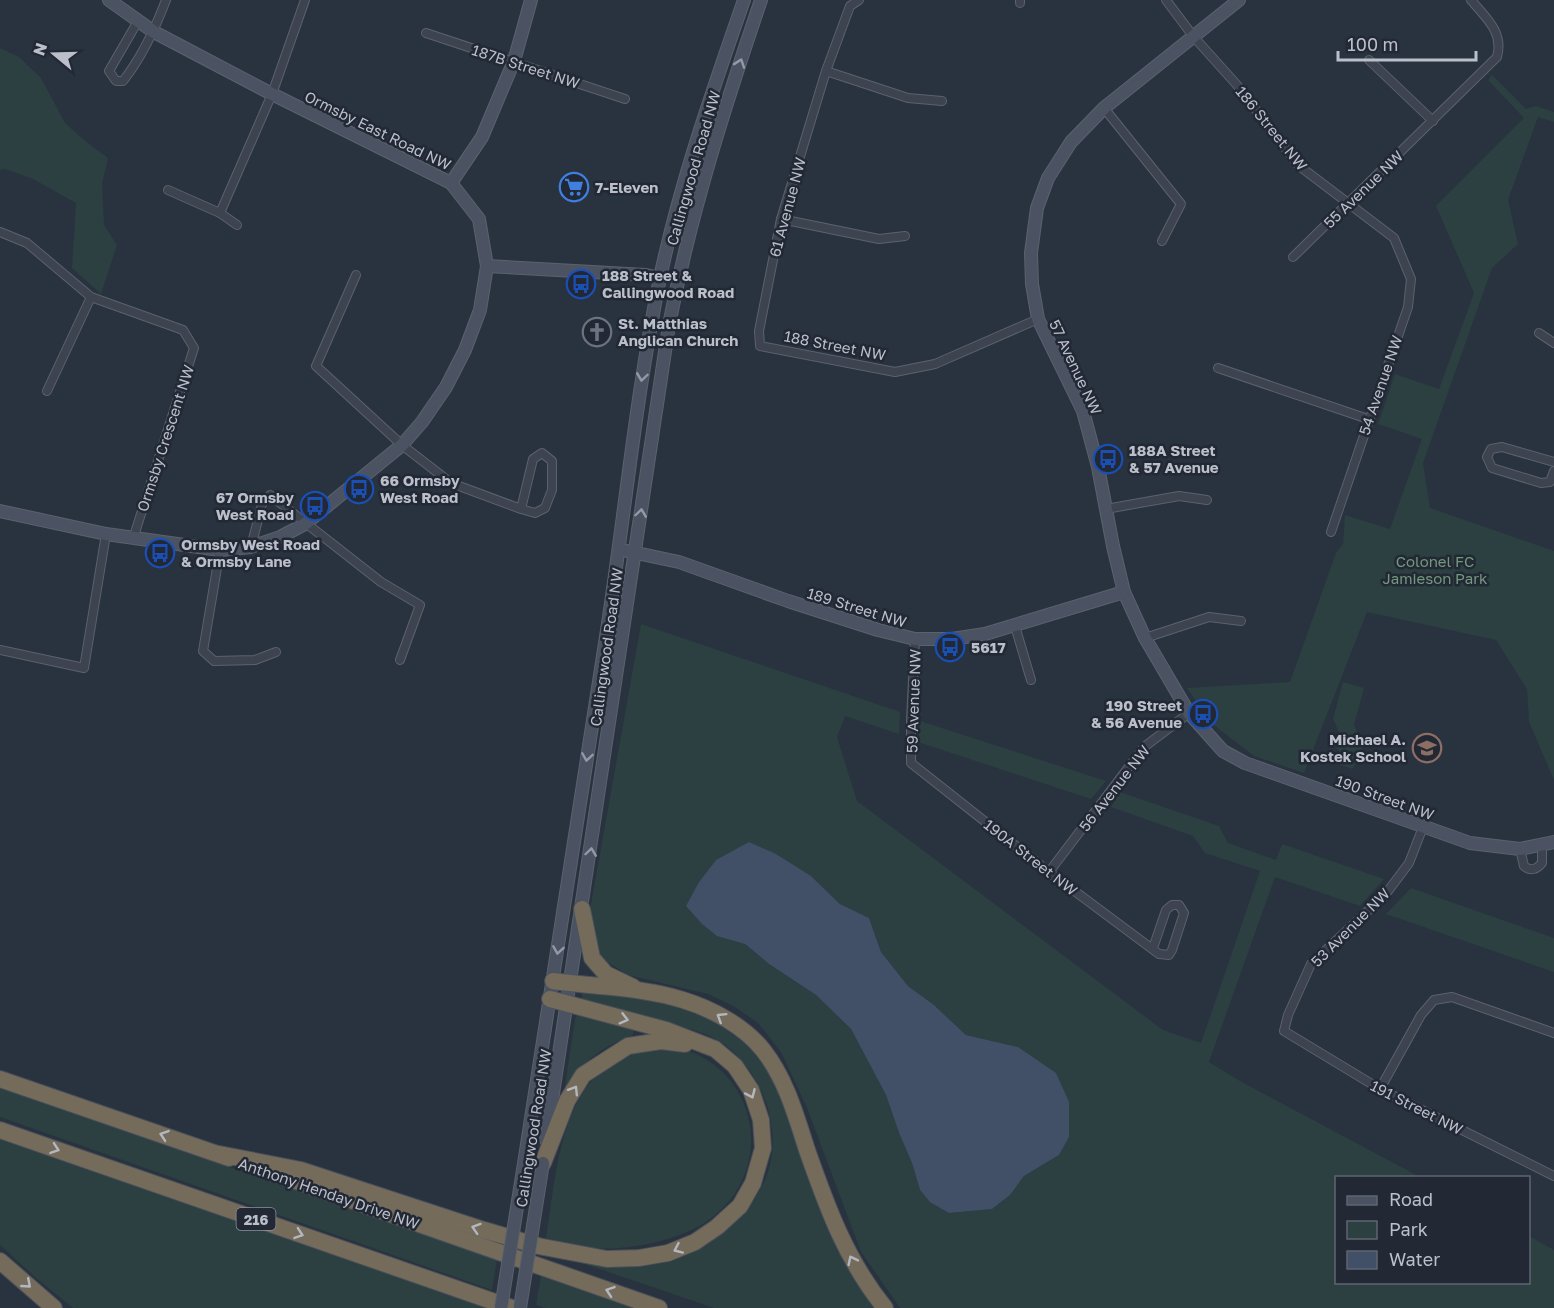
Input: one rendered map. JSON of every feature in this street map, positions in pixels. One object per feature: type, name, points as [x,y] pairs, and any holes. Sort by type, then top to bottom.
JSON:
[{"type":"highway","points":[[582,909],[592,958],[606,974],[642,991]]},
{"type":"highway","points":[[553,981],[642,991],[682,1000],[708,1009],[743,1031],[763,1050],[786,1089],[820,1187],[841,1237],[857,1269],[885,1308]]},
{"type":"highway","points":[[219,1154],[301,1170],[484,1230],[549,1248],[607,1259],[639,1258],[668,1253],[695,1242],[717,1227],[740,1206],[753,1183],[763,1148],[761,1120],[751,1090],[735,1066],[715,1049],[666,1030],[550,999]]},
{"type":"highway","points":[[543,1163],[567,1101],[583,1075],[608,1058],[628,1046],[662,1041],[715,1049]]},
{"type":"highway","name":"Anthony Henday Drive NW","points":[[0,1079],[659,1308]]},
{"type":"highway","name":"216","points":[[0,1130],[512,1308]]},
{"type":"highway","points":[[0,1260],[54,1308]]},
{"type":"street","name":"Ormsby East Road NW","points":[[109,0],[154,32],[451,183],[479,219],[488,266]]},
{"type":"street","points":[[138,21],[109,71],[116,81],[123,81],[154,32],[166,0]]},
{"type":"street","points":[[220,213],[272,94],[305,0]]},
{"type":"street","points":[[451,183],[482,137],[514,61],[531,0]]},
{"type":"street","name":"Callingwood Road NW","points":[[501,1308],[619,550],[643,373],[660,278],[700,127],[744,0]]},
{"type":"street","name":"Callingwood Road NW","points":[[520,1308],[571,984],[660,379],[677,281],[719,123],[761,0]]},
{"type":"street","name":"61 Avenue NW","points":[[760,346],[759,331],[781,219],[826,70],[850,6],[859,0]]},
{"type":"street","name":"186 Street NW","points":[[1166,0],[1193,36],[1237,85],[1298,165],[1394,238]]},
{"type":"street","name":"57 Avenue NW","points":[[1190,713],[1145,638],[1124,592],[1098,467],[1083,411],[1038,319],[1032,284],[1031,253],[1037,208],[1048,178],[1071,142],[1104,108],[1239,0]]},
{"type":"street","name":"55 Avenue NW","points":[[1293,257],[1497,57],[1500,45],[1497,32],[1471,0]]},
{"type":"street","name":"187B Street NW","points":[[426,33],[625,99]]},
{"type":"street","points":[[1369,60],[1433,121]]},
{"type":"street","points":[[826,70],[908,98],[942,101]]},
{"type":"street","points":[[1104,108],[1181,204],[1161,241]]},
{"type":"street","points":[[168,190],[220,213],[237,225]]},
{"type":"street","points":[[781,219],[879,239],[905,236]]},
{"type":"street","name":"Ormsby Crescent NW","points":[[0,232],[27,243],[91,297],[183,330],[194,348],[133,539]]},
{"type":"street","name":"54 Avenue NW","points":[[1331,532],[1408,307],[1410,279],[1394,238]]},
{"type":"street","points":[[0,512],[133,539],[220,550],[251,547],[280,537],[305,524],[402,446],[446,387],[465,350],[480,310],[488,266],[646,275],[677,281]]},
{"type":"street","points":[[356,275],[316,366],[402,446],[451,483],[520,509],[535,513],[545,508],[552,490],[552,461],[542,453],[533,459],[520,509]]},
{"type":"street","points":[[47,391],[91,297]]},
{"type":"street","name":"188 Street NW","points":[[760,346],[895,372],[935,364],[1038,319]]},
{"type":"street","points":[[1539,333],[1554,343]]},
{"type":"street","points":[[1218,368],[1368,419]]},
{"type":"street","points":[[1554,462],[1502,447],[1491,449],[1487,457],[1492,468],[1540,483],[1550,482],[1554,471]]},
{"type":"street","points":[[251,547],[262,504],[270,495],[381,582],[420,605],[400,660]]},
{"type":"street","points":[[1106,509],[1179,496],[1207,500]]},
{"type":"street","points":[[0,650],[84,668],[106,534]]},
{"type":"street","points":[[220,550],[202,651],[214,661],[255,660],[276,652]]},
{"type":"street","name":"189 Street NW","points":[[619,550],[679,562],[788,601],[878,630],[915,639],[952,639],[985,634],[1124,592]]},
{"type":"street","points":[[1145,638],[1209,617],[1241,621]]},
{"type":"street","points":[[1015,626],[1031,680]]},
{"type":"street","name":"59 Avenue NW","points":[[911,763],[915,639]]},
{"type":"street","name":"190 Street NW","points":[[1190,713],[1223,751],[1245,763],[1470,843],[1520,849],[1548,844],[1542,863],[1534,870],[1528,870],[1524,866],[1520,849]]},
{"type":"street","name":"56 Avenue NW","points":[[1049,872],[1144,747],[1190,713]]},
{"type":"street","name":"190A Street NW","points":[[911,763],[1049,872],[1153,948]]},
{"type":"street","name":"53 Avenue NW","points":[[1284,1031],[1288,1015],[1311,964],[1385,895],[1409,863],[1423,827]]},
{"type":"street","points":[[1172,905],[1179,906],[1184,913],[1171,953],[1159,954],[1153,948],[1166,910],[1172,905]]},
{"type":"street","points":[[1380,1089],[1420,1015],[1434,1000],[1452,997],[1554,1033]]},
{"type":"street","name":"191 Street NW","points":[[1284,1031],[1380,1089],[1554,1176]]},
{"type":"green space","points":[[0,48],[19,57],[41,78],[65,123],[108,158],[102,184],[104,225],[117,245],[101,294],[72,268],[76,203],[33,179],[5,169],[0,170]]},
{"type":"green space","name":"Colonel FC Jamieson Park","points":[[1492,75],[1526,109],[1536,106],[1554,112],[1554,122],[1538,117],[1508,200],[1518,244],[1492,268],[1423,463],[1430,508],[1554,551],[1554,780],[1529,722],[1527,689],[1496,640],[1367,612],[1304,773],[1254,756],[1211,723],[1187,688],[1290,682],[1336,553],[1343,544],[1345,515],[1390,529],[1422,439],[1378,424],[1395,374],[1439,389],[1474,293],[1436,206],[1524,118],[1488,80]]},
{"type":"green space","points":[[641,624],[900,712],[899,734],[845,716],[837,737],[857,801],[1163,1030],[1201,1043],[1260,871],[1205,853],[1193,836],[1111,807],[1120,792],[1219,826],[1228,843],[1276,860],[1282,844],[1384,879],[1360,906],[1275,877],[1209,1062],[1240,1081],[1418,1176],[1335,1176],[1335,1284],[1530,1284],[1530,1237],[1554,1250],[1554,1308],[900,1308],[861,1252],[807,1108],[781,1052],[758,1023],[735,1007],[708,994],[628,975],[603,959],[593,941],[590,921],[591,904]],"holes":[[[716,860],[811,876],[840,904],[869,918],[881,952],[908,986],[934,1005],[966,1035],[1018,1047],[1059,1155],[1024,1176],[1010,1195],[992,1209],[949,1213],[920,1190],[886,1095],[851,1029],[816,995],[687,906],[699,882]]]},
{"type":"green space","points":[[1343,682],[1364,688],[1354,725],[1363,746],[1353,769],[1340,765],[1342,755],[1334,744],[1339,732],[1333,719]]},
{"type":"green space","points":[[920,721],[1106,781],[1091,799],[918,742]]},
{"type":"green space","points":[[1411,888],[1554,938],[1554,972],[1386,914]]},
{"type":"green space","points":[[582,993],[681,1007],[726,1025],[745,1038],[761,1056],[779,1089],[881,1308],[714,1308],[576,1261],[661,1258],[693,1252],[706,1246],[738,1219],[757,1195],[766,1176],[773,1136],[770,1116],[755,1078],[743,1061],[728,1047],[694,1030],[586,1002],[582,999]]},
{"type":"green space","points":[[578,1014],[633,1029],[633,1035],[593,1057],[579,1071],[564,1092],[575,1019]]},
{"type":"green space","points":[[648,1047],[680,1048],[708,1061],[730,1080],[744,1103],[750,1129],[750,1156],[741,1182],[725,1206],[701,1225],[662,1241],[633,1247],[604,1249],[546,1238],[562,1143],[579,1098],[593,1079],[610,1063],[623,1055]]},
{"type":"green space","points":[[0,1088],[497,1259],[492,1290],[0,1117]]},
{"type":"green space","points":[[0,1138],[488,1308],[73,1308],[0,1245]]},
{"type":"green space","points":[[541,1275],[636,1308],[545,1308],[536,1305]]},
{"type":"water","points":[[749,842],[776,854],[811,876],[840,904],[869,918],[881,952],[908,986],[934,1005],[966,1035],[1018,1047],[1056,1073],[1069,1102],[1069,1137],[1059,1155],[1024,1176],[1010,1195],[992,1209],[949,1213],[930,1202],[920,1190],[886,1095],[851,1029],[816,995],[769,964],[745,944],[717,936],[702,924],[686,906],[699,882],[716,860]]},
{"type":"place","name":"7-Eleven","points":[[574,187]]},
{"type":"place","name":"188 Street & Callingwood Road","points":[[581,284]]},
{"type":"place","name":"St. Matthias Anglican Church","points":[[597,332]]},
{"type":"place","name":"188A Street & 57 Avenue","points":[[1108,459]]},
{"type":"place","name":"66 Ormsby West Road","points":[[359,489]]},
{"type":"place","name":"67 Ormsby West Road","points":[[315,506]]},
{"type":"place","name":"Ormsby West Road & Ormsby Lane","points":[[160,553]]},
{"type":"place","name":"5617","points":[[950,647]]},
{"type":"place","name":"190 Street & 56 Avenue","points":[[1203,714]]},
{"type":"place","name":"Michael A. Kostek School","points":[[1427,748]]}]
